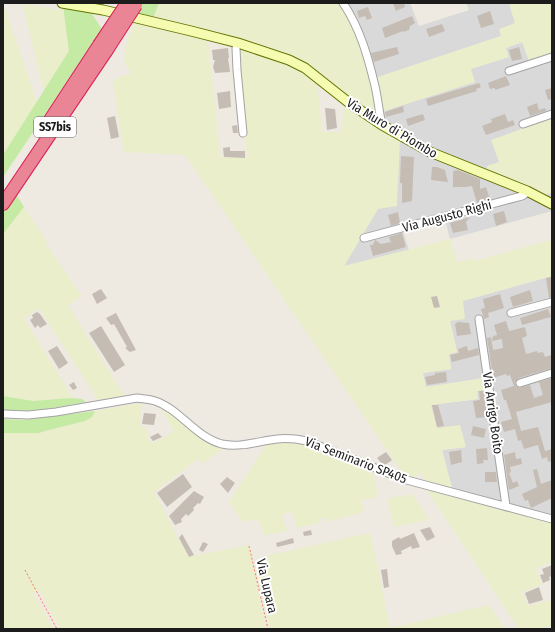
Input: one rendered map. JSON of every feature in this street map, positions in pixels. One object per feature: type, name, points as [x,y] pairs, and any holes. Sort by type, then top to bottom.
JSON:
[{"type":"highway","name":"SS7bis","points":[[3,190],[133,4]]},
{"type":"highway","name":"SS7bis","points":[[3,204],[103,47]]},
{"type":"street","name":"Via Muro di Piombo","points":[[62,3],[104,7],[124,15],[238,43],[289,60],[305,68],[348,102],[382,125],[430,152],[526,190],[552,204]]},
{"type":"street","points":[[343,3],[355,23],[367,53],[382,125]]},
{"type":"street","points":[[238,43],[237,55],[243,133]]},
{"type":"street","points":[[509,71],[552,58]]},
{"type":"street","points":[[523,124],[552,114]]},
{"type":"street","name":"Via Augusto Righi","points":[[364,238],[522,196],[525,194],[526,190]]},
{"type":"street","points":[[511,314],[552,302]]},
{"type":"street","name":"Via Arrigo Boito","points":[[479,319],[506,506]]},
{"type":"street","points":[[520,383],[552,373]]},
{"type":"street","name":"Via Seminario SP405","points":[[3,414],[35,415],[136,398],[150,399],[172,410],[204,436],[222,444],[240,445],[278,439],[296,438],[403,479],[552,519]]},
{"type":"path","name":"Via Lupara","points":[[249,546],[268,629]]},
{"type":"path","points":[[25,570],[57,629]]},
{"type":"shaded area","points":[[345,3],[410,3],[419,26],[469,10],[466,3],[509,3],[515,23],[501,36],[375,78]]},
{"type":"shaded area","points":[[523,42],[529,61],[552,54],[552,211],[450,239],[445,220],[403,231],[409,250],[344,266],[378,209],[403,132],[390,125],[383,117],[381,112],[474,82],[470,69],[508,57],[506,48]]},
{"type":"shaded area","points":[[552,276],[552,515],[550,516],[453,491],[442,450],[466,447],[437,429],[431,405],[478,399],[477,391],[484,378],[426,387],[422,373],[451,369],[449,354],[457,352],[450,321],[462,301]]},
{"type":"green space","points":[[3,3],[37,102],[3,155]]},
{"type":"green space","points":[[22,3],[59,10],[61,5],[63,6],[69,51],[44,92]]},
{"type":"green space","points":[[143,3],[159,3],[153,18],[136,14]]},
{"type":"green space","points":[[159,3],[340,3],[351,21],[363,50],[375,101],[376,117],[305,66],[153,18]]},
{"type":"green space","points":[[509,3],[552,3],[552,54],[529,61],[522,42],[506,48],[509,57],[471,69],[475,82],[381,112],[375,78],[501,36],[499,29],[515,23]]},
{"type":"green space","points":[[63,6],[90,11],[102,29],[3,177],[3,155],[69,51]]},
{"type":"green space","points":[[135,21],[208,39],[220,157],[247,158],[239,53],[239,49],[241,47],[292,64],[317,81],[322,132],[341,132],[344,104],[357,114],[400,140],[397,206],[378,209],[344,266],[450,239],[457,262],[473,258],[474,261],[552,240],[552,276],[463,301],[465,319],[450,321],[457,352],[449,354],[451,369],[423,373],[426,387],[484,378],[486,390],[477,391],[478,399],[431,405],[437,428],[460,425],[466,447],[442,450],[452,489],[427,483],[421,473],[411,478],[404,475],[185,155],[124,152],[113,82],[118,77],[130,74],[124,62],[127,42]]},
{"type":"green space","points":[[552,118],[552,193],[545,195],[534,189],[486,170],[487,166],[499,162],[491,140]]},
{"type":"green space","points":[[16,194],[24,207],[3,234],[3,213]]},
{"type":"green space","points":[[24,207],[47,241],[45,243],[82,296],[68,305],[124,396],[98,400],[39,308],[24,319],[71,395],[71,398],[33,401],[3,396],[3,234]]},
{"type":"green space","points":[[3,396],[33,401],[71,398],[82,399],[86,402],[55,408],[13,411],[3,410]]},
{"type":"green space","points":[[141,403],[140,426],[146,428],[149,441],[153,443],[174,431],[159,405],[164,407],[212,444],[223,448],[203,464],[199,458],[154,492],[188,557],[249,545],[266,629],[60,629],[39,590],[33,593],[54,629],[3,629],[3,433],[39,433],[85,421],[92,417],[95,411]]},
{"type":"green space","points":[[95,411],[92,417],[85,421],[39,433],[3,433],[3,419],[23,420]]},
{"type":"green space","points":[[268,442],[302,442],[369,469],[369,474],[373,473],[378,497],[361,500],[364,512],[327,522],[325,517],[318,519],[319,523],[297,528],[292,512],[282,514],[287,531],[264,535],[258,519],[243,522],[229,502]]},
{"type":"green space","points":[[426,489],[552,522],[552,562],[536,568],[542,584],[522,592],[528,606],[552,600],[552,626],[537,629],[519,629]]},
{"type":"green space","points":[[412,494],[429,520],[394,527],[387,499]]},
{"type":"green space","points":[[370,533],[390,628],[488,605],[506,629],[269,629],[256,570],[263,568],[261,557]]},
{"type":"building","points":[[393,3],[404,3],[405,7],[396,11]]},
{"type":"building","points":[[368,7],[372,18],[367,20],[365,16],[359,18],[357,11]]},
{"type":"building","points":[[490,11],[494,24],[481,28],[477,16]]},
{"type":"building","points":[[412,16],[415,23],[410,26],[409,30],[385,38],[382,28]]},
{"type":"building","points":[[442,24],[445,31],[429,37],[426,29]]},
{"type":"building","points":[[397,47],[399,54],[374,62],[371,53]]},
{"type":"building","points":[[519,47],[522,59],[512,61],[509,50]]},
{"type":"building","points":[[228,48],[230,72],[215,73],[213,67],[215,60],[213,60],[212,50]]},
{"type":"building","points":[[506,76],[510,85],[495,90],[495,88],[490,89],[488,83]]},
{"type":"building","points":[[479,83],[481,87],[476,89],[477,91],[428,106],[426,99]]},
{"type":"building","points":[[552,88],[552,99],[548,100],[545,90]]},
{"type":"building","points":[[230,91],[231,107],[219,109],[217,93]]},
{"type":"building","points":[[537,103],[539,110],[545,108],[546,111],[530,116],[527,107]]},
{"type":"building","points":[[403,106],[404,112],[386,117],[385,112]]},
{"type":"building","points":[[325,108],[335,109],[337,128],[327,130]]},
{"type":"building","points":[[423,114],[425,120],[408,126],[406,119]]},
{"type":"building","points":[[505,114],[508,122],[513,120],[515,125],[486,135],[482,126],[492,122],[491,119]]},
{"type":"building","points":[[115,116],[119,137],[111,139],[107,118]]},
{"type":"building","points":[[237,125],[238,133],[233,133],[232,126]]},
{"type":"building","points":[[230,147],[230,151],[245,151],[245,158],[224,157],[223,148]]},
{"type":"building","points":[[401,156],[414,157],[412,201],[402,203],[402,183],[400,183]]},
{"type":"building","points":[[432,167],[445,170],[448,182],[431,180]]},
{"type":"building","points":[[458,170],[480,179],[480,189],[486,187],[490,199],[477,203],[472,186],[453,187],[453,171]]},
{"type":"building","points":[[504,211],[507,222],[496,226],[493,214]]},
{"type":"building","points":[[398,212],[400,223],[391,226],[388,215]]},
{"type":"building","points":[[470,217],[466,222],[468,230],[453,233],[450,223]]},
{"type":"building","points":[[402,233],[406,247],[373,256],[370,245],[373,245],[375,240],[381,244],[391,242],[389,237]]},
{"type":"building","points":[[552,277],[552,297],[549,298],[546,278]]},
{"type":"building","points":[[101,289],[107,298],[97,304],[92,294]]},
{"type":"building","points":[[530,290],[533,301],[513,307],[510,297]]},
{"type":"building","points":[[500,294],[504,308],[488,313],[489,317],[484,319],[481,309],[485,308],[483,299]]},
{"type":"building","points":[[437,296],[440,307],[434,308],[431,297]]},
{"type":"building","points":[[548,309],[551,317],[522,325],[520,318]]},
{"type":"building","points":[[37,312],[47,324],[40,328],[38,325],[35,328],[30,320],[33,318],[32,315]]},
{"type":"building","points":[[116,313],[136,350],[130,352],[125,348],[127,347],[114,324],[111,325],[106,318]]},
{"type":"building","points":[[506,321],[509,331],[525,327],[527,336],[522,338],[526,354],[537,351],[538,353],[543,352],[545,357],[552,355],[552,368],[519,378],[515,382],[516,386],[519,388],[530,385],[534,398],[543,395],[539,382],[552,378],[552,402],[516,412],[521,431],[538,427],[545,451],[552,449],[552,461],[548,462],[547,457],[542,459],[538,445],[524,449],[521,440],[518,441],[515,429],[504,432],[501,422],[512,419],[501,390],[514,386],[510,375],[507,376],[506,374],[493,378],[487,338],[491,337],[493,350],[503,348],[502,339],[492,341],[493,336],[497,335],[494,325]]},
{"type":"building","points":[[458,322],[469,323],[471,334],[457,336],[455,324]]},
{"type":"building","points":[[101,326],[125,365],[114,372],[89,333]]},
{"type":"building","points":[[57,346],[68,363],[59,369],[48,351]]},
{"type":"building","points":[[467,346],[468,351],[478,348],[479,355],[452,362],[450,355],[459,353],[458,349]]},
{"type":"building","points":[[446,372],[447,382],[427,385],[425,377],[435,375],[435,373]]},
{"type":"building","points":[[74,382],[77,388],[73,390],[69,385]]},
{"type":"building","points":[[479,391],[484,391],[488,417],[476,418],[473,401],[480,400]]},
{"type":"building","points":[[432,405],[438,405],[444,426],[437,427]]},
{"type":"building","points":[[144,413],[156,414],[154,425],[142,424]]},
{"type":"building","points":[[473,426],[486,429],[484,438],[471,435]]},
{"type":"building","points":[[158,433],[162,437],[153,441],[150,437]]},
{"type":"building","points":[[487,448],[488,460],[483,460],[484,463],[477,464],[476,449]]},
{"type":"building","points":[[461,450],[462,462],[451,465],[449,452]]},
{"type":"building","points":[[386,452],[392,460],[384,466],[377,458]]},
{"type":"building","points":[[515,452],[516,459],[521,458],[522,464],[510,467],[511,472],[509,473],[513,483],[517,481],[519,486],[509,490],[504,455]]},
{"type":"building","points":[[537,469],[541,484],[552,480],[552,498],[531,508],[528,500],[525,501],[522,494],[537,487],[533,470]]},
{"type":"building","points":[[485,472],[496,472],[497,482],[485,482]]},
{"type":"building","points":[[183,474],[192,487],[167,507],[157,493]]},
{"type":"building","points":[[227,477],[235,483],[228,493],[220,484]]},
{"type":"building","points":[[194,491],[204,497],[200,504],[198,503],[193,508],[194,510],[188,516],[186,514],[181,519],[182,522],[175,525],[169,516]]},
{"type":"building","points":[[430,527],[435,537],[427,541],[420,530]]},
{"type":"building","points":[[311,530],[312,535],[304,536],[303,532]]},
{"type":"building","points":[[414,533],[420,547],[412,549],[411,546],[401,551],[402,554],[396,555],[392,546],[392,541],[399,537],[400,539]]},
{"type":"building","points":[[182,534],[194,555],[189,557],[179,538]]},
{"type":"building","points":[[293,538],[294,543],[277,547],[276,543]]},
{"type":"building","points":[[203,542],[208,544],[203,552],[199,550]]},
{"type":"building","points":[[552,565],[552,576],[549,577],[550,580],[543,583],[540,575],[544,574],[542,569]]},
{"type":"building","points":[[387,569],[389,587],[384,588],[381,570]]},
{"type":"building","points":[[539,587],[543,600],[529,604],[525,593]]}]
